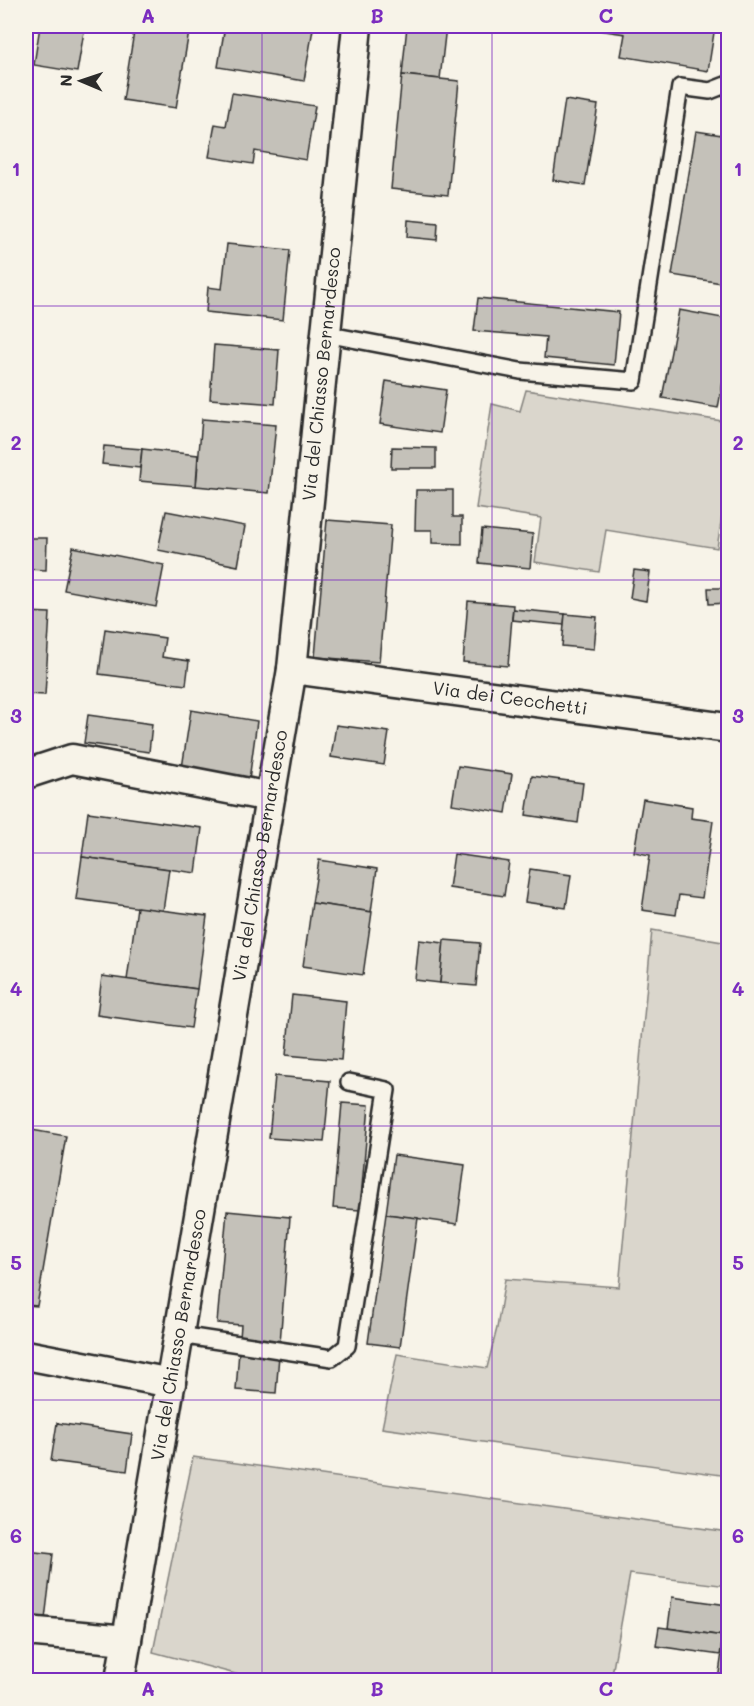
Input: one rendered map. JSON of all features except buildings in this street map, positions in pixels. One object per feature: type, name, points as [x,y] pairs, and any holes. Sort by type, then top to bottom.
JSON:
[{"type":"street","name":"Via del Chiasso Bernardesco","points":[[120,1680],[291,669],[357,26]]},
{"type":"street","name":"Via dei Cecchetti","points":[[291,669],[729,728]]},
{"type":"street","points":[[26,774],[72,759],[270,797]]},
{"type":"street","points":[[26,1355],[171,1383]]},
{"type":"street","points":[[26,1631],[128,1640]]},
{"type":"lane","points":[[325,334],[520,371],[634,381],[680,87],[710,91],[729,84]]},
{"type":"lane","points":[[179,1335],[333,1358],[347,1346],[387,1090],[349,1082]]},
{"type":"shaded area","points":[[526,390],[728,422],[728,476],[717,548],[606,530],[599,572],[535,562],[541,518],[476,508],[492,404],[520,411]]},
{"type":"shaded area","points":[[652,930],[728,943],[728,1476],[382,1428],[397,1354],[487,1368],[497,1328],[505,1279],[619,1287]]},
{"type":"shaded area","points":[[193,1457],[728,1532],[728,1586],[630,1574],[611,1680],[258,1680],[153,1652]]}]
